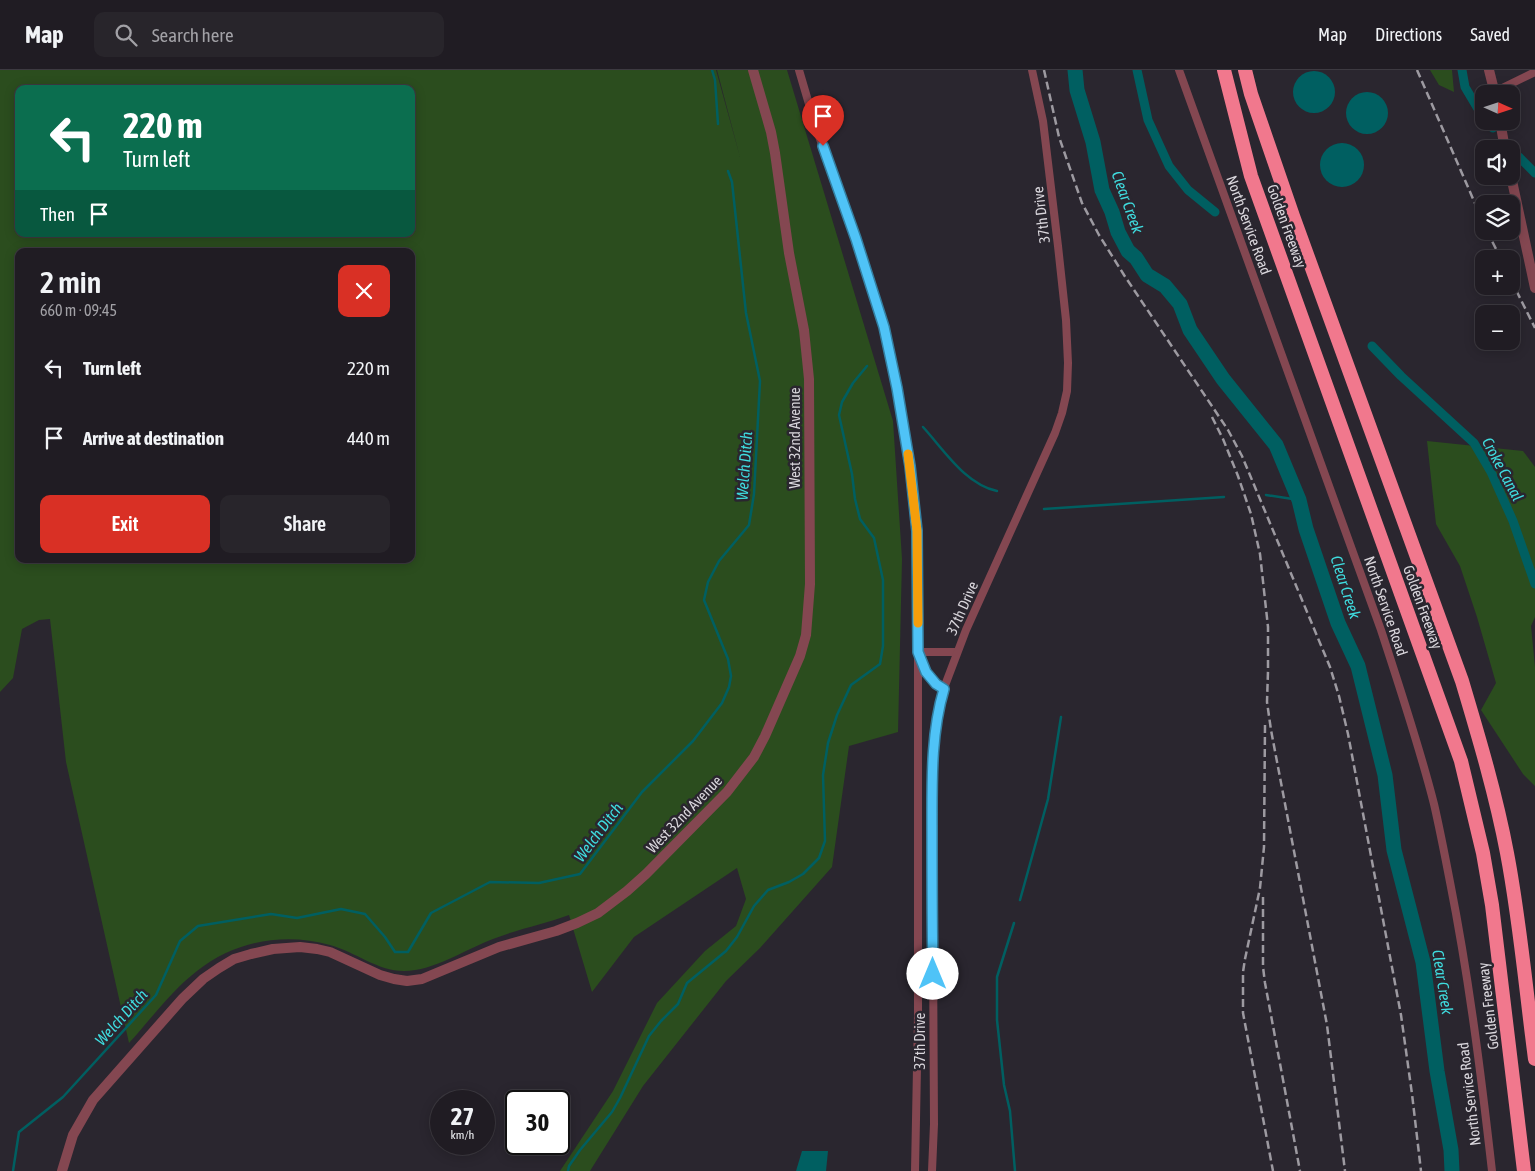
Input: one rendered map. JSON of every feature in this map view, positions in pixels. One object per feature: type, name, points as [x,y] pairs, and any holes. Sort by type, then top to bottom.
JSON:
[{"type":"highway","name":"Golden Freeway","points":[[1224,70],[1251,176],[1461,761],[1483,853],[1492,905],[1524,1171]]},
{"type":"highway","name":"Golden Freeway","points":[[1246,70],[1251,94],[1293,216],[1462,681],[1482,746],[1496,802],[1514,894],[1535,1059]]},
{"type":"street","name":"West 32nd Avenue","points":[[62,1171],[72,1135],[84,1113],[102,1088],[183,998],[203,979],[219,968],[234,960],[252,954],[273,949],[300,947],[330,952],[380,975],[407,981],[422,979],[499,947],[577,923],[598,913],[646,874],[727,792],[754,757],[781,702],[800,656],[806,634],[809,611],[810,575],[809,379],[807,354],[789,253],[776,153],[770,125],[753,70]]},
{"type":"street","points":[[800,70],[816,128],[856,239],[884,327],[897,388],[910,466],[917,531],[918,1016],[915,1171]]},
{"type":"street","name":"37th Drive","points":[[932,1171],[934,1124],[932,765],[939,704],[957,652],[1055,433],[1067,391],[1067,337],[1059,255],[1043,121],[1032,70]]},
{"type":"street","name":"North Service Road","points":[[1179,70],[1381,630],[1425,772],[1434,805],[1461,937],[1476,1033],[1492,1171]]},
{"type":"street","points":[[1489,70],[1492,85]]},
{"type":"street","points":[[1510,85],[1535,72]]},
{"type":"street","points":[[1513,185],[1535,284]]},
{"type":"street","points":[[918,652],[957,652]]},
{"type":"street","points":[[918,652],[926,672],[936,684],[944,689]]},
{"type":"green space","points":[[0,70],[716,70],[740,157],[717,70],[787,70],[893,421],[902,559],[898,732],[849,746],[832,867],[760,948],[726,981],[643,1086],[590,1171],[560,1171],[613,1091],[657,1003],[705,951],[736,926],[746,899],[737,868],[634,937],[592,992],[569,915],[502,935],[438,964],[404,971],[376,965],[330,945],[295,939],[278,940],[260,942],[227,952],[197,971],[178,987],[129,1043],[66,762],[50,619],[39,620],[22,629],[13,678],[0,692]]},
{"type":"green space","points":[[1430,70],[1452,70],[1454,92],[1439,85]]},
{"type":"green space","points":[[1427,441],[1523,451],[1535,467],[1535,617],[1531,626],[1535,667],[1535,786],[1523,774],[1481,710],[1496,683],[1460,566],[1436,524]]},
{"type":"water","points":[[1318,71],[1326,74],[1332,80],[1335,92],[1332,104],[1326,110],[1310,113],[1302,110],[1296,104],[1293,88],[1296,80],[1302,74]]},
{"type":"water","points":[[1371,92],[1379,95],[1385,101],[1388,113],[1385,125],[1379,131],[1363,134],[1355,131],[1349,125],[1346,109],[1349,101],[1355,95]]},
{"type":"water","points":[[1342,143],[1354,147],[1360,153],[1364,165],[1360,177],[1354,183],[1342,187],[1330,183],[1324,177],[1320,165],[1324,153],[1330,147]]},
{"type":"water","points":[[802,1151],[828,1151],[826,1171],[796,1171]]},
{"type":"waterway","name":"Welch Ditch","points":[[712,70],[715,80],[718,124]]},
{"type":"waterway","name":"Clear Creek","points":[[1075,70],[1077,90],[1093,142],[1102,190],[1112,212],[1118,232],[1128,251],[1136,258],[1147,275],[1165,286],[1180,304],[1190,330],[1223,379],[1276,445],[1299,500],[1306,529],[1338,623],[1358,666],[1385,775],[1394,850],[1423,962],[1437,1071],[1451,1150],[1452,1171]]},
{"type":"waterway","name":"Croke Canal","points":[[1137,70],[1148,120],[1169,166],[1188,190],[1215,212]]},
{"type":"waterway","points":[[1462,70],[1465,87],[1475,104]]},
{"type":"waterway","points":[[1520,158],[1535,173]]},
{"type":"waterway","name":"Welch Ditch","points":[[13,1171],[19,1132],[63,1097],[156,995],[180,941],[198,926],[271,914],[297,918],[341,909],[365,914],[395,952],[408,952],[431,913],[490,882],[539,883],[580,874],[642,792],[693,741],[722,703],[729,687],[731,676],[728,659],[704,600],[708,582],[719,561],[749,525],[754,494],[760,381],[746,313],[732,182],[728,171]]},
{"type":"waterway","name":"Croke Canal","points":[[1372,346],[1401,376],[1474,443],[1491,472],[1513,521],[1535,584]]},
{"type":"waterway","points":[[568,1171],[569,1166],[580,1150],[612,1112],[649,1036],[678,1004],[687,983],[726,951],[737,937],[754,906],[768,890],[803,874],[819,858],[825,841],[823,775],[828,743],[837,715],[851,685],[880,664],[883,646],[883,580],[874,538],[860,519],[839,415],[842,402],[853,383],[867,366]]},
{"type":"waterway","points":[[923,427],[965,474],[985,487],[997,491]]},
{"type":"waterway","points":[[1266,495],[1299,500]]},
{"type":"waterway","points":[[1044,509],[1224,497]]},
{"type":"waterway","points":[[1020,900],[1048,799],[1061,717]]},
{"type":"waterway","points":[[1014,923],[997,977],[997,1020],[1004,1085],[1010,1111],[1015,1171]]},
{"type":"railway","points":[[1044,70],[1059,137],[1082,203],[1124,275],[1228,430],[1242,456],[1330,667],[1348,734],[1401,1015],[1421,1171]]},
{"type":"railway","points":[[1417,70],[1475,203]]},
{"type":"railway","points":[[1492,240],[1496,250]]},
{"type":"railway","points":[[1518,295],[1535,328]]},
{"type":"railway","points":[[1212,417],[1238,476],[1251,514],[1260,554],[1268,627],[1267,702],[1327,1025],[1345,1171]]},
{"type":"railway","points":[[1265,725],[1264,847],[1260,888],[1243,972],[1243,1013],[1273,1171]]},
{"type":"railway","points":[[1263,897],[1263,967],[1265,983],[1300,1171]]},
{"type":"slow traffic","points":[[908,454],[917,531],[918,623]]},
{"type":"route","points":[[823,146],[856,239],[884,327],[897,388],[910,466],[917,531],[918,652],[926,672],[936,684],[944,689],[936,722],[932,765],[933,974]]}]
